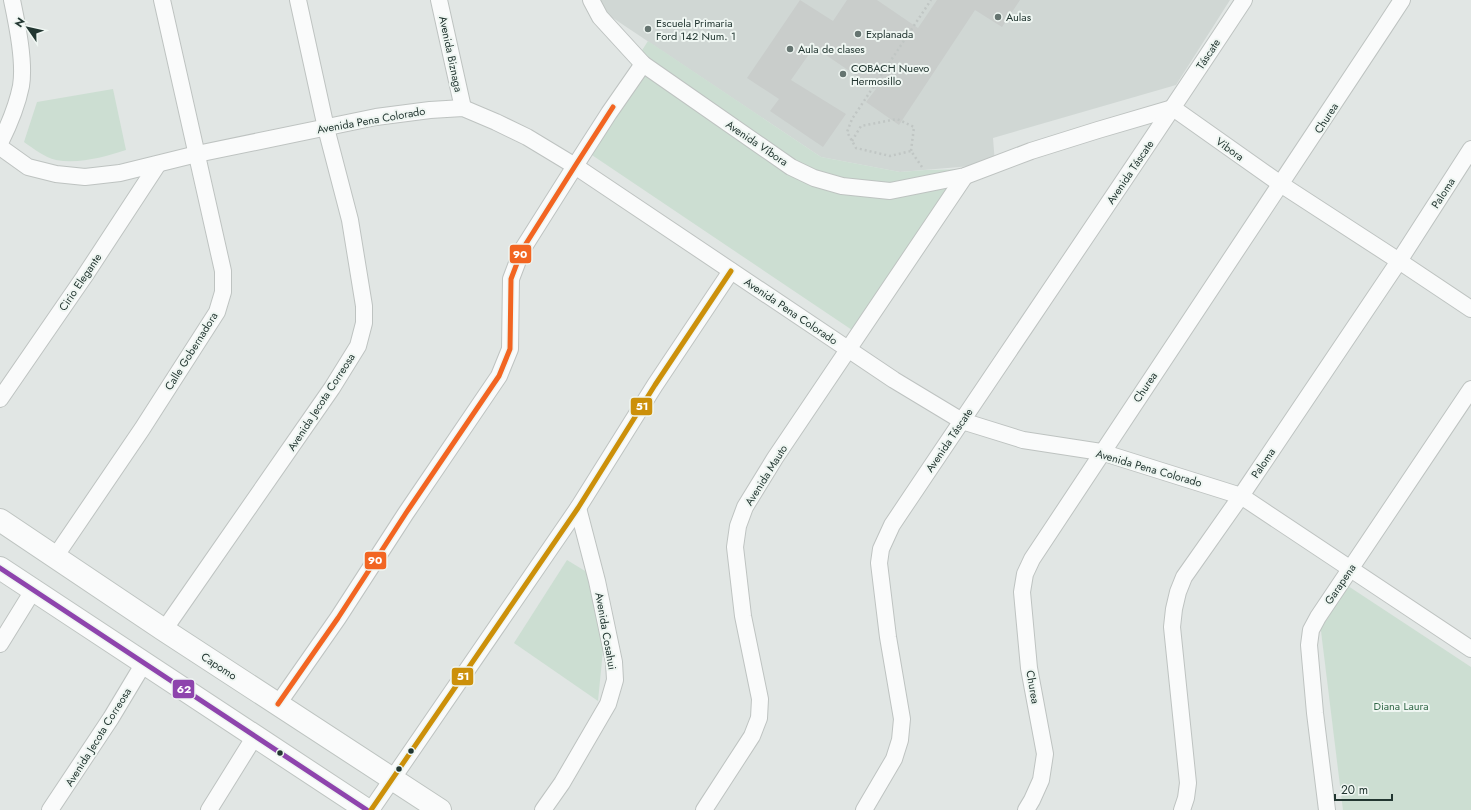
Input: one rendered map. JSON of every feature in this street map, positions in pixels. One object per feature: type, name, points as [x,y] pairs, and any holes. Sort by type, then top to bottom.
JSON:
[{"type":"main road","name":"Capomo","points":[[0,520],[164,630],[440,810]]},
{"type":"main road","points":[[0,568],[367,810]]},
{"type":"street","points":[[0,144],[14,113],[21,85],[21,52],[12,0]]},
{"type":"street","name":"Calle Gobernadora","points":[[55,557],[142,429],[217,312],[223,292],[223,271],[162,0]]},
{"type":"street","name":"Avenida Jecota Correosa","points":[[164,630],[328,394],[358,346],[364,323],[364,306],[350,220],[326,128],[298,0]]},
{"type":"street","name":"Avenida Biznaga","points":[[439,0],[463,108]]},
{"type":"street","name":"Avenida Víbora","points":[[591,0],[600,17],[643,64],[790,166],[814,178],[842,186],[890,191],[965,176]]},
{"type":"street","name":"Táscate","points":[[1173,108],[1244,0]]},
{"type":"street","name":"Churea","points":[[1026,810],[1041,780],[1045,754],[1029,668],[1022,592],[1025,574],[1032,559],[1101,452],[1282,185],[1402,0]]},
{"type":"street","points":[[278,704],[338,618],[406,513],[499,376],[510,349],[511,279],[522,250],[609,113],[643,64]]},
{"type":"street","name":"Avenida Pena Colorado","points":[[0,147],[28,167],[56,174],[85,177],[120,173],[197,154],[376,117],[430,110],[463,108],[527,136],[575,166],[894,380],[962,421],[1023,440],[1101,452],[1241,496],[1350,569],[1469,644]]},
{"type":"street","points":[[965,176],[1038,149],[1173,108]]},
{"type":"street","name":"Vibora","points":[[1173,108],[1282,185],[1471,309]]},
{"type":"street","name":"Avenida Táscate","points":[[864,810],[894,759],[900,740],[902,719],[888,637],[878,562],[880,549],[892,525],[1173,108]]},
{"type":"street","name":"Paloma","points":[[1182,810],[1186,798],[1188,783],[1172,627],[1178,592],[1184,577],[1241,496],[1399,261],[1471,149]]},
{"type":"street","name":"Cirio Elegante","points":[[0,399],[84,277],[158,164]]},
{"type":"street","name":"Avenida Mauto","points":[[704,810],[752,736],[759,718],[760,699],[743,616],[735,547],[738,526],[745,507],[775,458],[965,176]]},
{"type":"street","points":[[371,810],[578,508],[655,385],[731,271]]},
{"type":"street","name":"Garapena","points":[[1327,810],[1315,713],[1309,645],[1311,630],[1350,569],[1471,389]]},
{"type":"street","name":"Avenida Cosahui","points":[[543,810],[562,783],[608,704],[615,680],[614,662],[597,581],[578,508]]},
{"type":"street","points":[[0,644],[34,590]]},
{"type":"street","name":"Avenida Jecota Correosa","points":[[50,810],[102,732],[144,663]]},
{"type":"street","points":[[209,810],[255,736]]},
{"type":"path","points":[[911,151],[890,156],[856,148],[847,132],[852,119],[931,0]]},
{"type":"path","points":[[852,141],[861,126],[897,119],[914,127],[911,151],[933,182]]},
{"type":"shaded area","name":"COBACH Nuevo Hermosillo","points":[[598,0],[1230,0],[1176,85],[993,138],[995,164],[900,172],[821,157],[604,12]]},
{"type":"green space","points":[[648,41],[821,157],[900,172],[972,169],[855,332],[580,147]]},
{"type":"green space","points":[[113,89],[126,150],[92,159],[65,161],[47,157],[24,142],[37,102]]},
{"type":"green space","points":[[567,560],[590,574],[604,640],[598,701],[514,643]]},
{"type":"green space","name":"Diana Laura","points":[[1345,584],[1471,667],[1471,810],[1343,810],[1320,623]]},
{"type":"building","points":[[800,0],[833,21],[847,0],[877,0],[918,28],[937,0],[1020,0],[1002,27],[975,10],[899,125],[866,102],[876,89],[814,47],[791,80],[846,114],[823,147],[770,111],[779,99],[747,78]]},
{"type":"transit line","name":"90","points":[[278,704],[338,618],[406,513],[499,376],[510,349],[511,279],[522,250],[613,107]]},
{"type":"transit line","name":"51","points":[[371,810],[578,508],[655,385],[731,271]]},
{"type":"transit line","name":"62","points":[[0,568],[367,810]]},
{"type":"place","name":"Aulas","points":[[998,17]]},
{"type":"place","name":"Escuela Primaria Ford 142 Num. 1","points":[[648,29]]},
{"type":"place","name":"Explanada","points":[[858,34]]},
{"type":"place","name":"Aula de clases","points":[[790,49]]},
{"type":"place","name":"COBACH Nuevo Hermosillo","points":[[843,74]]}]
